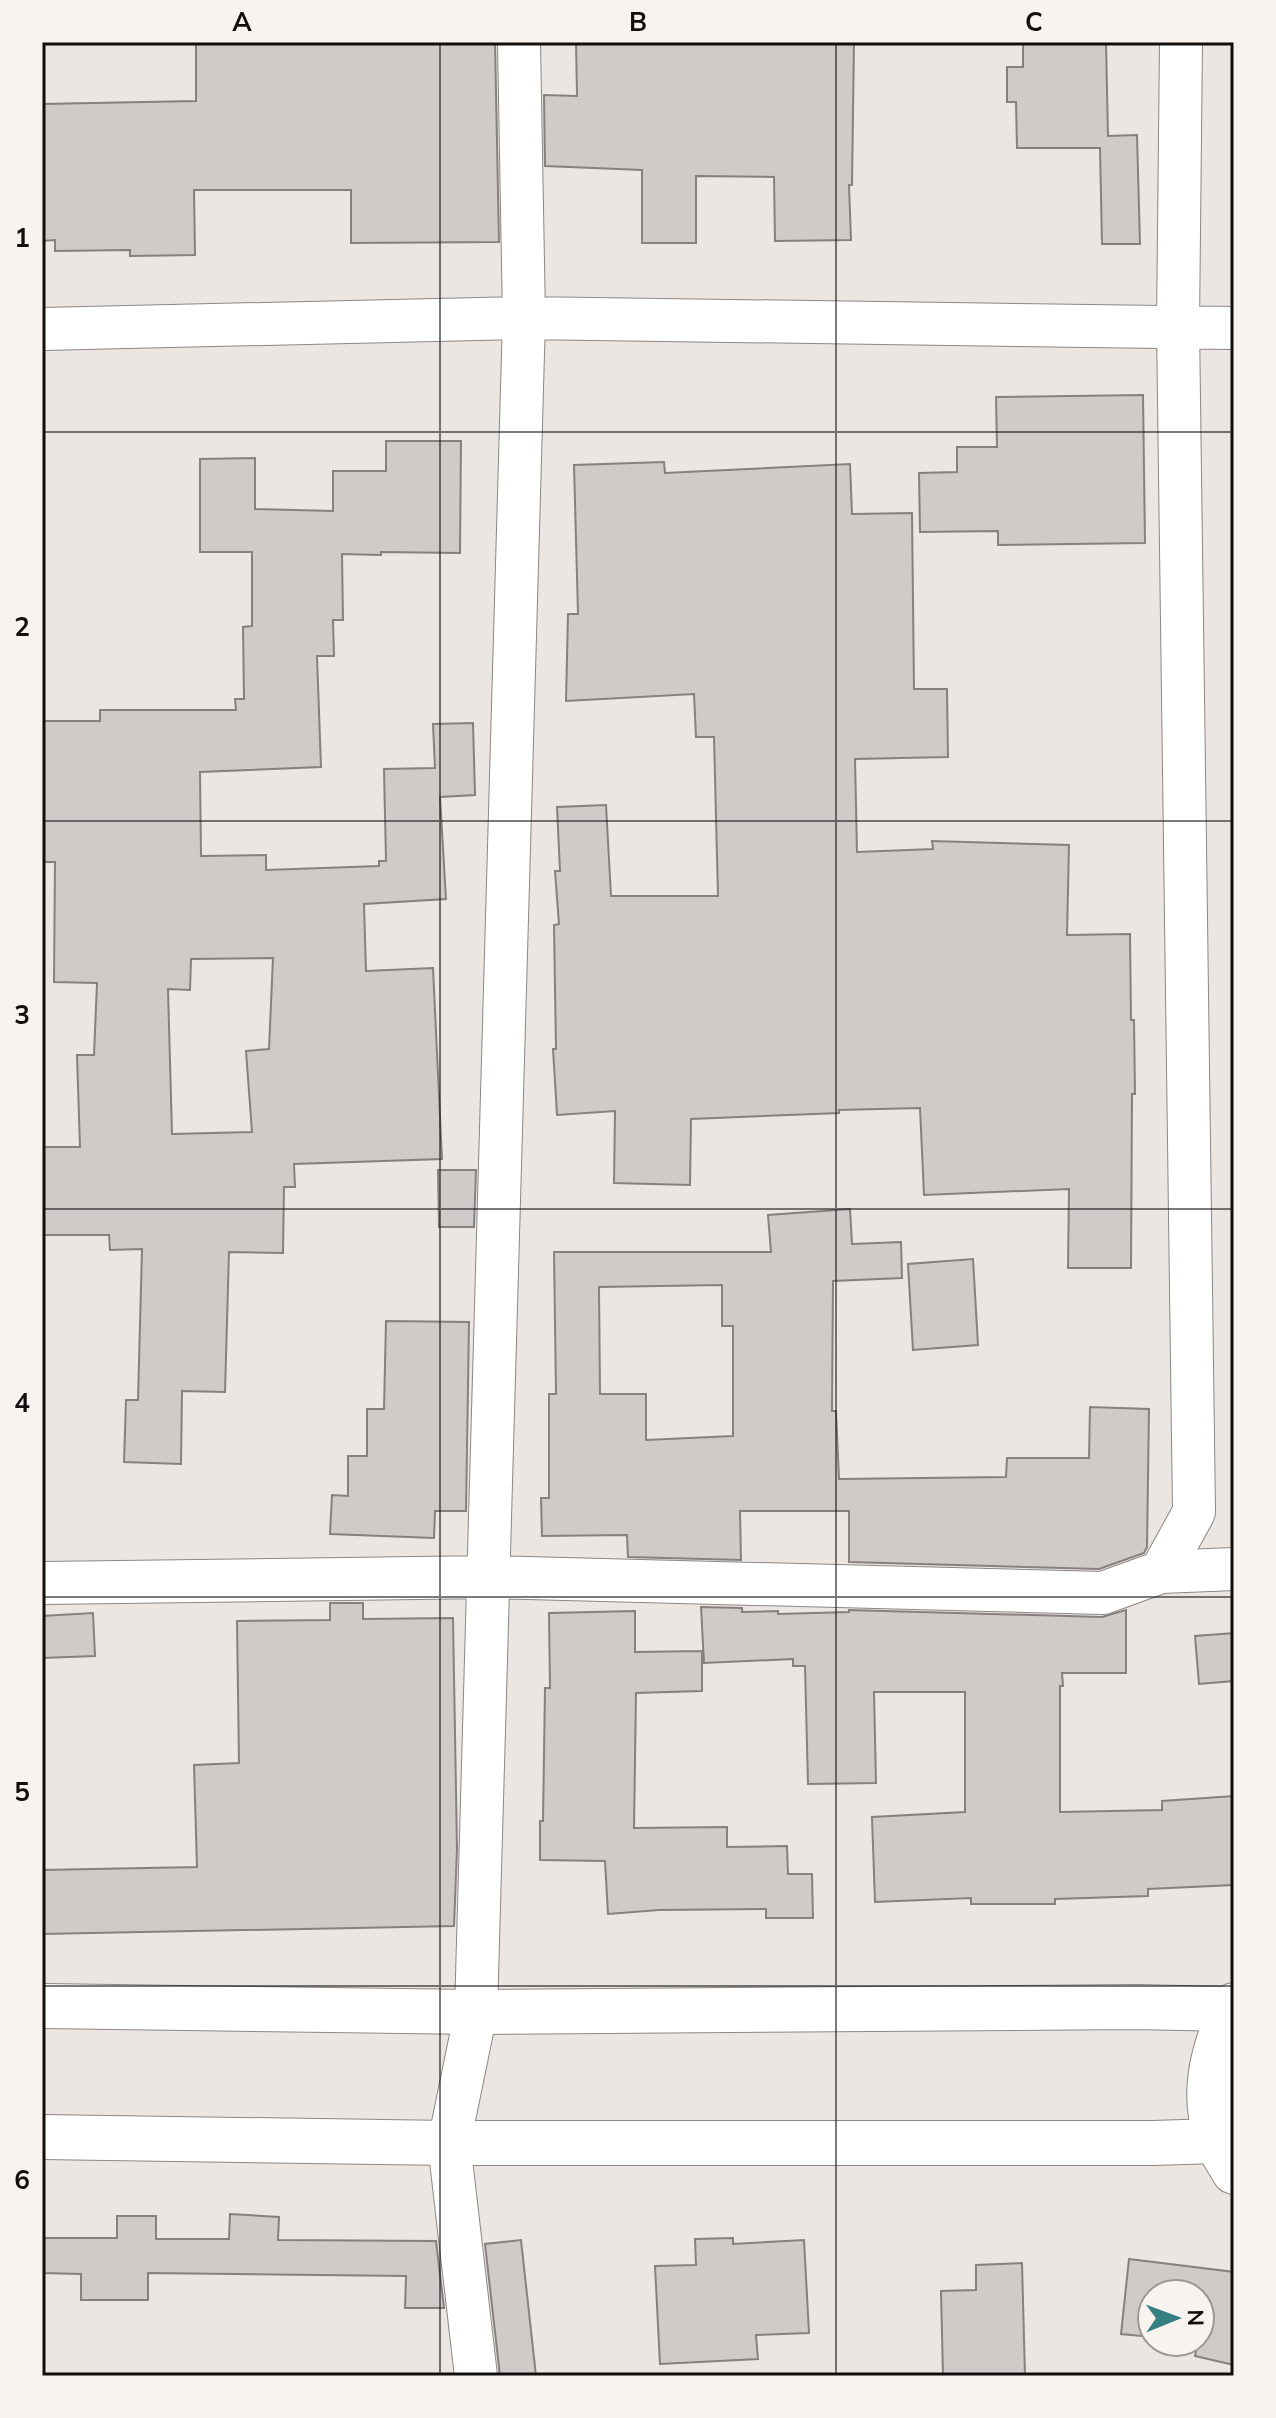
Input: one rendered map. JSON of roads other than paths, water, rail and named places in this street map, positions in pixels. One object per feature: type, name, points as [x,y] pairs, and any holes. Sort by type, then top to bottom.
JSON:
[{"type":"main road","points":[[42,2006],[476,2012],[1232,2007],[1213,2055],[1208,2098],[1225,2156],[1153,2143],[449,2143],[42,2137]]},
{"type":"street","points":[[476,2376],[449,2143],[476,2012],[524,318],[519,42]]},
{"type":"street","points":[[1161,1572],[1194,1512],[1178,325],[1181,42]]},
{"type":"street","points":[[42,329],[524,318],[1234,328]]},
{"type":"street","points":[[42,1583],[489,1577],[1103,1593],[1161,1572],[1234,1569]]}]
